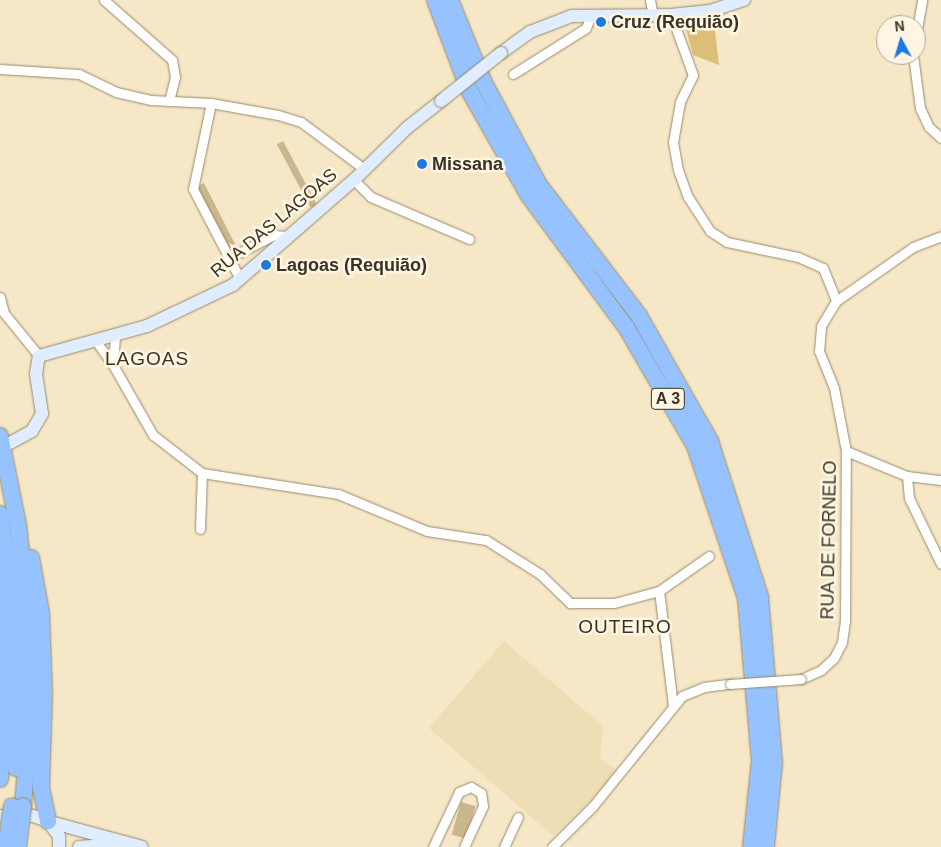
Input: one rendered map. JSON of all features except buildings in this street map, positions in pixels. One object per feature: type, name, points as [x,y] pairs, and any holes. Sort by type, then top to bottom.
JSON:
[{"type":"highway","name":"A 3","points":[[435,0],[469,90],[529,196],[626,327],[696,446],[746,598],[760,760],[751,847]]},
{"type":"highway","name":"A 3","points":[[450,0],[483,81],[539,186],[639,316],[710,441],[760,597],[774,762],[766,847]]},
{"type":"highway","points":[[5,439],[18,524],[31,677],[6,847]]},
{"type":"highway","points":[[0,514],[18,641],[18,742],[12,810],[18,847]]},
{"type":"highway","points":[[18,524],[32,559],[41,613],[44,702],[41,788],[49,822]]},
{"type":"highway","points":[[0,780],[4,706],[4,535]]},
{"type":"main road","name":"RUA DAS LAGOAS","points":[[38,359],[115,336],[193,306],[240,279],[441,101],[501,53],[550,22],[591,14],[653,16],[710,11],[744,0]]},
{"type":"main road","points":[[5,439],[32,431],[42,414],[38,359]]},
{"type":"main road","points":[[12,810],[142,847]]},
{"type":"main road","points":[[49,822],[59,836],[59,847]]},
{"type":"main road","points":[[79,847],[127,844]]},
{"type":"street","points":[[104,0],[172,60],[175,77],[169,100]]},
{"type":"street","points":[[650,0],[653,16]]},
{"type":"street","points":[[919,15],[922,0]]},
{"type":"street","points":[[513,74],[586,28],[591,14]]},
{"type":"street","points":[[671,15],[692,75],[680,102],[673,142],[678,170],[688,197],[710,231],[727,242],[798,257],[823,268],[836,301],[912,247],[941,236]]},
{"type":"street","points":[[913,65],[914,81],[920,108],[929,127],[941,138]]},
{"type":"street","points":[[0,69],[80,74],[116,92],[169,100],[211,103],[301,122],[364,168]]},
{"type":"street","points":[[211,103],[193,189],[240,279]]},
{"type":"street","points":[[354,180],[371,197],[469,239]]},
{"type":"street","points":[[228,258],[274,236],[290,236]]},
{"type":"street","points":[[0,297],[4,313],[38,359]]},
{"type":"street","name":"RUA DE FORNELO","points":[[673,706],[682,696],[704,687],[801,679],[821,670],[834,658],[842,642],[846,451],[834,388],[818,343],[821,326],[836,301]]},
{"type":"street","points":[[113,365],[115,336]]},
{"type":"street","points":[[96,341],[113,365],[153,435],[202,473],[338,494],[427,531],[486,540],[540,574],[570,603],[614,603],[660,591],[709,556]]},
{"type":"street","points":[[846,451],[907,476],[941,480]]},
{"type":"street","points":[[200,530],[202,473]]},
{"type":"street","points":[[907,476],[909,498],[941,564]]},
{"type":"street","points":[[552,847],[593,806],[673,706],[660,591]]},
{"type":"street","points":[[433,847],[459,792],[471,787],[482,793],[483,806],[464,847]]},
{"type":"street","points":[[504,847],[518,817]]},
{"type":"shaded area","points":[[690,20],[714,23],[719,65],[693,55],[686,29]]},
{"type":"shaded area","points":[[283,141],[317,205],[311,208],[277,144]]},
{"type":"shaded area","points":[[204,183],[237,248],[230,252],[195,187]]},
{"type":"shaded area","points":[[504,641],[603,726],[600,758],[616,770],[599,794],[553,836],[429,728]]},
{"type":"shaded area","points":[[461,802],[475,806],[466,839],[452,835]]},
{"type":"place","name":"Cruz (Requião)","points":[[601,22]]},
{"type":"place","name":"Missana","points":[[422,164]]},
{"type":"place","name":"Lagoas (Requião)","points":[[266,265]]},
{"type":"district","name":"LAGOAS","points":[[147,359]]},
{"type":"district","name":"OUTEIRO","points":[[625,627]]}]
